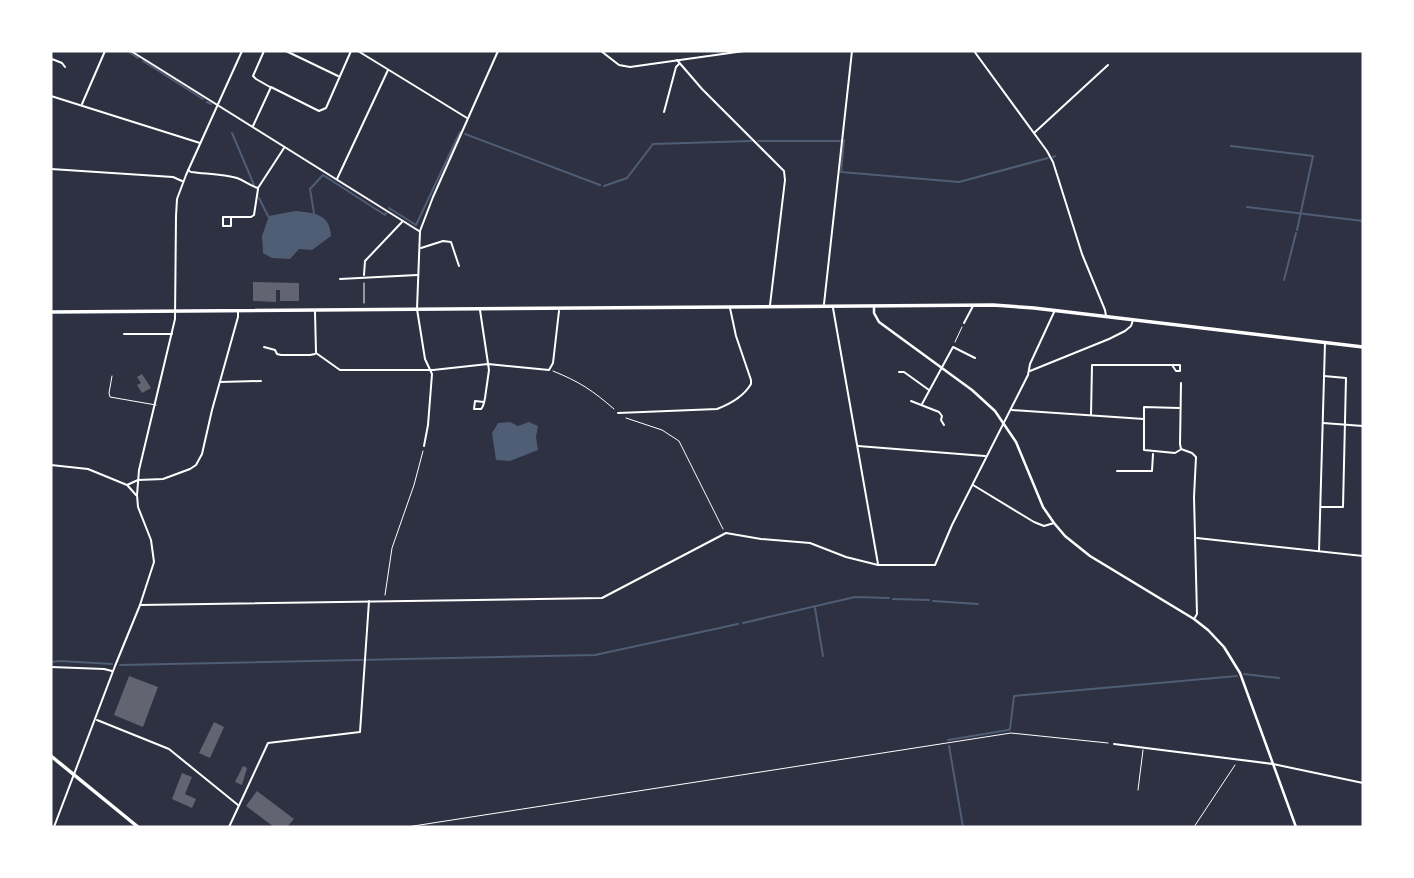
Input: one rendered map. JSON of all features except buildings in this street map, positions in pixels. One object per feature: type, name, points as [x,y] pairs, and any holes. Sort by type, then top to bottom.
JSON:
[{"type":"main road","points":[[51,312],[1011,306],[1363,348]]},
{"type":"main road","points":[[51,756],[138,827]]},
{"type":"street","points":[[81,105],[105,51]]},
{"type":"street","points":[[131,51],[419,231]]},
{"type":"street","points":[[54,827],[154,562],[151,540],[140,513],[137,495],[138,480],[172,334],[178,194],[242,51]]},
{"type":"street","points":[[264,51],[253,76],[319,111],[326,108],[351,51]]},
{"type":"street","points":[[286,51],[340,77]]},
{"type":"street","points":[[358,51],[468,118]]},
{"type":"street","points":[[425,446],[432,374],[425,359],[417,309],[419,231],[498,51]]},
{"type":"street","points":[[601,51],[620,65],[630,67],[744,51]]},
{"type":"street","points":[[824,306],[852,51]]},
{"type":"street","points":[[974,51],[1047,151],[1058,172],[1082,254],[1106,317]]},
{"type":"street","points":[[51,59],[65,67]]},
{"type":"street","points":[[677,60],[784,171],[770,307]]},
{"type":"street","points":[[664,112],[679,64]]},
{"type":"street","points":[[1034,134],[1108,65]]},
{"type":"street","points":[[337,180],[388,70]]},
{"type":"street","points":[[253,127],[271,87]]},
{"type":"street","points":[[51,96],[201,144]]},
{"type":"street","points":[[231,217],[254,215],[258,188],[284,147]]},
{"type":"street","points":[[51,169],[173,177],[184,182]]},
{"type":"street","points":[[188,170],[240,179],[258,188]]},
{"type":"street","points":[[365,276],[365,261],[403,221]]},
{"type":"street","points":[[420,248],[443,241],[451,242],[459,266]]},
{"type":"street","points":[[340,279],[418,275]]},
{"type":"street","points":[[833,306],[878,565]]},
{"type":"street","points":[[964,323],[973,306]]},
{"type":"street","points":[[874,307],[874,313],[880,322],[985,401],[1004,422],[1016,442],[1043,507],[1065,536],[1090,556],[1194,619],[1217,638],[1245,684],[1296,827]]},
{"type":"street","points":[[316,353],[340,369],[431,370],[488,364],[549,370],[554,363],[559,308]]},
{"type":"street","points":[[618,413],[717,409],[746,391],[751,380],[730,308]]},
{"type":"street","points":[[480,309],[489,370],[484,402]]},
{"type":"street","points":[[127,485],[138,480],[163,479],[196,465],[202,454],[238,310]]},
{"type":"street","points":[[315,310],[316,353]]},
{"type":"street","points":[[140,605],[602,597],[726,533],[810,543],[878,565],[935,565],[952,524],[1029,371],[1055,310]]},
{"type":"street","points":[[1029,371],[1109,339],[1125,331],[1133,320]]},
{"type":"street","points":[[124,334],[172,334]]},
{"type":"street","points":[[1318,551],[1325,343]]},
{"type":"street","points":[[264,347],[275,349],[277,355],[316,353]]},
{"type":"street","points":[[922,404],[953,347],[975,358]]},
{"type":"street","points":[[1091,415],[1091,365],[1172,365]]},
{"type":"street","points":[[899,372],[904,372],[930,391]]},
{"type":"street","points":[[1320,507],[1343,507],[1346,378],[1324,376]]},
{"type":"street","points":[[220,382],[261,381]]},
{"type":"street","points":[[1181,383],[1181,449]]},
{"type":"street","points":[[911,401],[941,414],[944,425]]},
{"type":"street","points":[[1180,408],[1144,407],[1144,450],[1175,453],[1181,449]]},
{"type":"street","points":[[1010,410],[1144,419]]},
{"type":"street","points":[[1323,423],[1363,426]]},
{"type":"street","points":[[857,446],[986,456]]},
{"type":"street","points":[[1181,449],[1196,457],[1194,479],[1197,614],[1194,619]]},
{"type":"street","points":[[1117,471],[1152,471],[1153,452]]},
{"type":"street","points":[[51,465],[88,469],[127,485],[137,495]]},
{"type":"street","points":[[972,485],[1034,522],[1044,526],[1054,523]]},
{"type":"street","points":[[1196,538],[1363,556]]},
{"type":"street","points":[[229,827],[268,743],[360,732],[369,601]]},
{"type":"street","points":[[51,667],[104,668],[113,671]]},
{"type":"street","points":[[95,719],[169,749],[239,805]]},
{"type":"street","points":[[1114,744],[1273,764],[1363,783]]},
{"type":"lane","points":[[112,376],[110,397],[156,405]]},
{"type":"lane","points":[[1138,790],[1144,748]]},
{"type":"path","points":[[364,305],[365,276]]},
{"type":"path","points":[[953,347],[964,323]]},
{"type":"path","points":[[549,370],[590,388],[618,413]]},
{"type":"path","points":[[626,418],[662,430],[679,441],[726,533]]},
{"type":"path","points":[[385,600],[392,548],[425,446]]},
{"type":"path","points":[[407,827],[1011,733],[1114,744]]},
{"type":"path","points":[[1194,827],[1237,760]]},
{"type":"water","points":[[295,211],[314,214],[324,219],[330,228],[331,236],[312,250],[299,249],[290,259],[272,258],[263,253],[262,236],[269,216]]},
{"type":"water","points":[[510,422],[518,426],[529,422],[538,426],[538,450],[510,461],[496,460],[492,433],[498,423]]},
{"type":"waterway","points":[[129,52],[138,58]]},
{"type":"waterway","points":[[143,61],[203,99]]},
{"type":"waterway","points":[[207,102],[211,104]]},
{"type":"waterway","points":[[389,208],[416,225],[460,132]]},
{"type":"waterway","points":[[232,133],[254,185]]},
{"type":"waterway","points":[[465,134],[600,185]]},
{"type":"waterway","points":[[844,140],[841,172],[959,182],[1048,158]]},
{"type":"waterway","points":[[604,186],[627,178],[653,144],[751,141]]},
{"type":"waterway","points":[[758,141],[840,141]]},
{"type":"waterway","points":[[1231,146],[1313,156],[1297,230]]},
{"type":"waterway","points":[[314,213],[310,189],[323,175],[385,215],[386,213]]},
{"type":"waterway","points":[[259,198],[269,218]]},
{"type":"waterway","points":[[1247,207],[1363,221]]},
{"type":"waterway","points":[[1284,280],[1296,233]]},
{"type":"waterway","points":[[743,623],[855,597],[889,598]]},
{"type":"waterway","points":[[893,599],[929,600]]},
{"type":"waterway","points":[[933,601],[978,604]]},
{"type":"waterway","points":[[815,608],[823,656]]},
{"type":"waterway","points":[[120,665],[595,655],[738,624]]},
{"type":"waterway","points":[[51,662],[112,664]]},
{"type":"waterway","points":[[1244,674],[1279,678]]},
{"type":"waterway","points":[[948,740],[1010,729],[1014,696],[1237,676]]},
{"type":"waterway","points":[[949,746],[963,827]]}]
